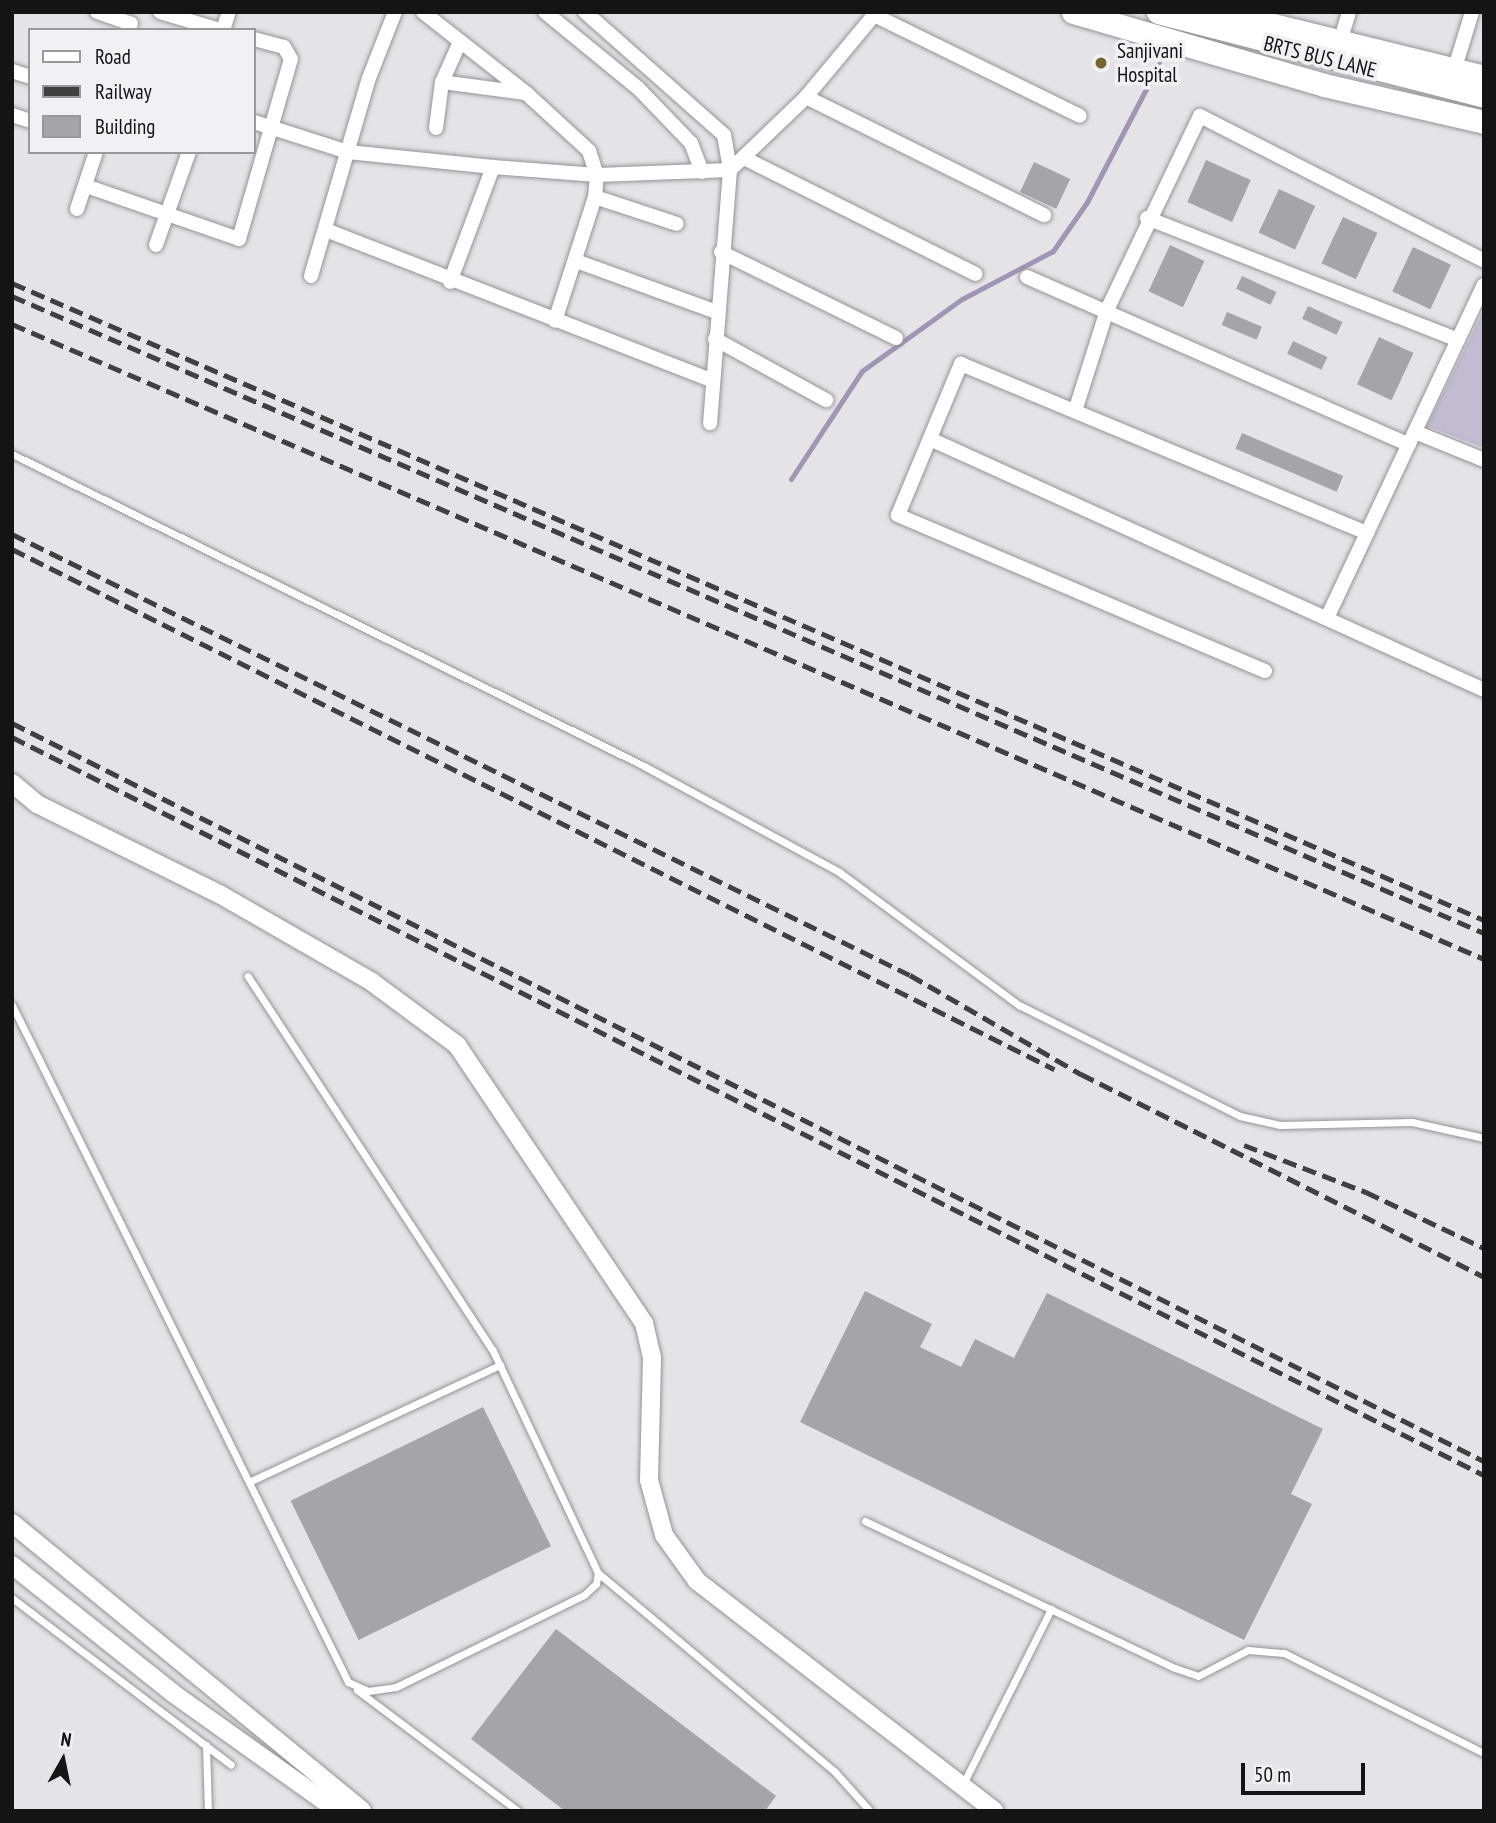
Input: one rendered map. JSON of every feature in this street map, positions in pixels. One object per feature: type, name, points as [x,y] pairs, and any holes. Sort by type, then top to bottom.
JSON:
[{"type":"main road","points":[[1073,12],[1312,82],[1484,122]]},
{"type":"main road","name":"BRTS BUS LANE","points":[[1158,12],[1484,96]]},
{"type":"main road","points":[[1220,12],[1339,46],[1484,77]]},
{"type":"street","points":[[97,12],[132,22]]},
{"type":"street","points":[[160,12],[214,28]]},
{"type":"street","points":[[222,28],[229,12]]},
{"type":"street","points":[[311,276],[348,152],[395,12]]},
{"type":"street","points":[[423,12],[526,93],[589,151],[597,175],[596,197],[555,321]]},
{"type":"street","points":[[545,12],[638,88],[715,171]]},
{"type":"street","points":[[585,12],[705,114],[724,135],[715,171],[721,251],[712,310],[715,339],[706,378],[710,423]]},
{"type":"street","points":[[1339,46],[1349,12]]},
{"type":"street","points":[[1454,71],[1472,12]]},
{"type":"street","points":[[256,123],[348,152],[597,175],[715,171],[744,158],[806,97],[875,14],[1080,116]]},
{"type":"street","points":[[86,186],[239,239],[291,52],[256,40]]},
{"type":"street","points":[[436,128],[442,82],[460,42]]},
{"type":"street","points":[[442,82],[526,93]]},
{"type":"street","points":[[806,97],[1044,215]]},
{"type":"street","points":[[1076,408],[1107,310],[1147,218],[1200,116],[1484,261]]},
{"type":"street","points":[[77,208],[95,154]]},
{"type":"street","points":[[156,244],[188,154]]},
{"type":"street","points":[[744,158],[976,274]]},
{"type":"street","points":[[450,282],[493,167]]},
{"type":"street","points":[[596,197],[677,224]]},
{"type":"street","points":[[1147,218],[1458,340]]},
{"type":"street","points":[[326,230],[450,282],[706,378]]},
{"type":"street","points":[[721,251],[896,338]]},
{"type":"street","points":[[576,261],[712,310]]},
{"type":"street","points":[[1027,277],[1412,439],[1484,460]]},
{"type":"street","points":[[1327,618],[1484,285]]},
{"type":"street","points":[[715,339],[826,400]]},
{"type":"street","points":[[1265,671],[898,515],[963,362],[1367,533]]},
{"type":"street","points":[[930,439],[1484,690]]},
{"type":"street","points":[[12,783],[61,817],[221,895],[372,982],[457,1045],[644,1323],[652,1358],[649,1480],[664,1535],[697,1581],[964,1782],[995,1811]]},
{"type":"street","points":[[12,1523],[362,1811]]},
{"type":"street","points":[[12,1564],[174,1694],[338,1811]]},
{"type":"lane","points":[[12,454],[656,772],[839,872],[1019,1005],[1240,1116],[1280,1125],[1412,1122],[1484,1138]]},
{"type":"lane","points":[[248,976],[500,1365],[598,1573],[835,1772],[870,1811]]},
{"type":"lane","points":[[12,1006],[353,1688],[518,1811]]},
{"type":"lane","points":[[251,1481],[500,1365]]},
{"type":"lane","points":[[865,1521],[1198,1676],[1248,1650],[1284,1653],[1484,1753]]},
{"type":"lane","points":[[353,1688],[396,1687],[584,1595],[596,1584],[598,1573]]},
{"type":"lane","points":[[12,1598],[231,1765]]},
{"type":"lane","points":[[964,1782],[1051,1609]]},
{"type":"lane","points":[[206,1745],[208,1811]]},
{"type":"shaded area","points":[[1484,309],[1484,448],[1427,426]]},
{"type":"building","points":[[1206,160],[1251,180],[1232,222],[1187,202]]},
{"type":"building","points":[[1034,162],[1070,179],[1056,209],[1020,192]]},
{"type":"building","points":[[1279,189],[1315,206],[1295,249],[1259,233]]},
{"type":"building","points":[[1343,217],[1377,233],[1356,279],[1321,263]]},
{"type":"building","points":[[1170,245],[1204,261],[1183,307],[1148,291]]},
{"type":"building","points":[[1413,247],[1451,265],[1430,309],[1392,291]]},
{"type":"building","points":[[1242,276],[1276,292],[1271,305],[1236,289]]},
{"type":"building","points":[[1308,306],[1342,322],[1337,335],[1302,319]]},
{"type":"building","points":[[1227,312],[1262,327],[1257,340],[1222,325]]},
{"type":"building","points":[[1379,337],[1413,353],[1391,400],[1357,384]]},
{"type":"building","points":[[1293,341],[1327,357],[1322,370],[1287,354]]},
{"type":"building","points":[[1242,433],[1343,476],[1337,492],[1235,449]]},
{"type":"building","points":[[865,1291],[932,1324],[920,1347],[961,1367],[975,1339],[1014,1358],[1047,1293],[1323,1429],[1291,1494],[1312,1504],[1244,1640],[800,1422]]},
{"type":"building","points":[[483,1407],[551,1546],[359,1640],[291,1501]]},
{"type":"building","points":[[556,1629],[776,1796],[765,1811],[565,1811],[471,1739]]},
{"type":"waterway","points":[[791,479],[862,371],[962,299],[1053,251],[1087,202],[1159,64]]},
{"type":"railway","points":[[12,283],[1484,920]]},
{"type":"railway","points":[[12,296],[1484,933]]},
{"type":"railway","points":[[12,324],[1484,959]]},
{"type":"railway","points":[[12,534],[910,975],[1081,1074],[1484,1277]]},
{"type":"railway","points":[[12,549],[1054,1069]]},
{"type":"railway","points":[[12,723],[1484,1461]]},
{"type":"railway","points":[[12,737],[1484,1475]]},
{"type":"railway","points":[[1244,1145],[1366,1192],[1484,1248]]},
{"type":"place","name":"Sanjivani Hospital","points":[[1101,63]]}]
